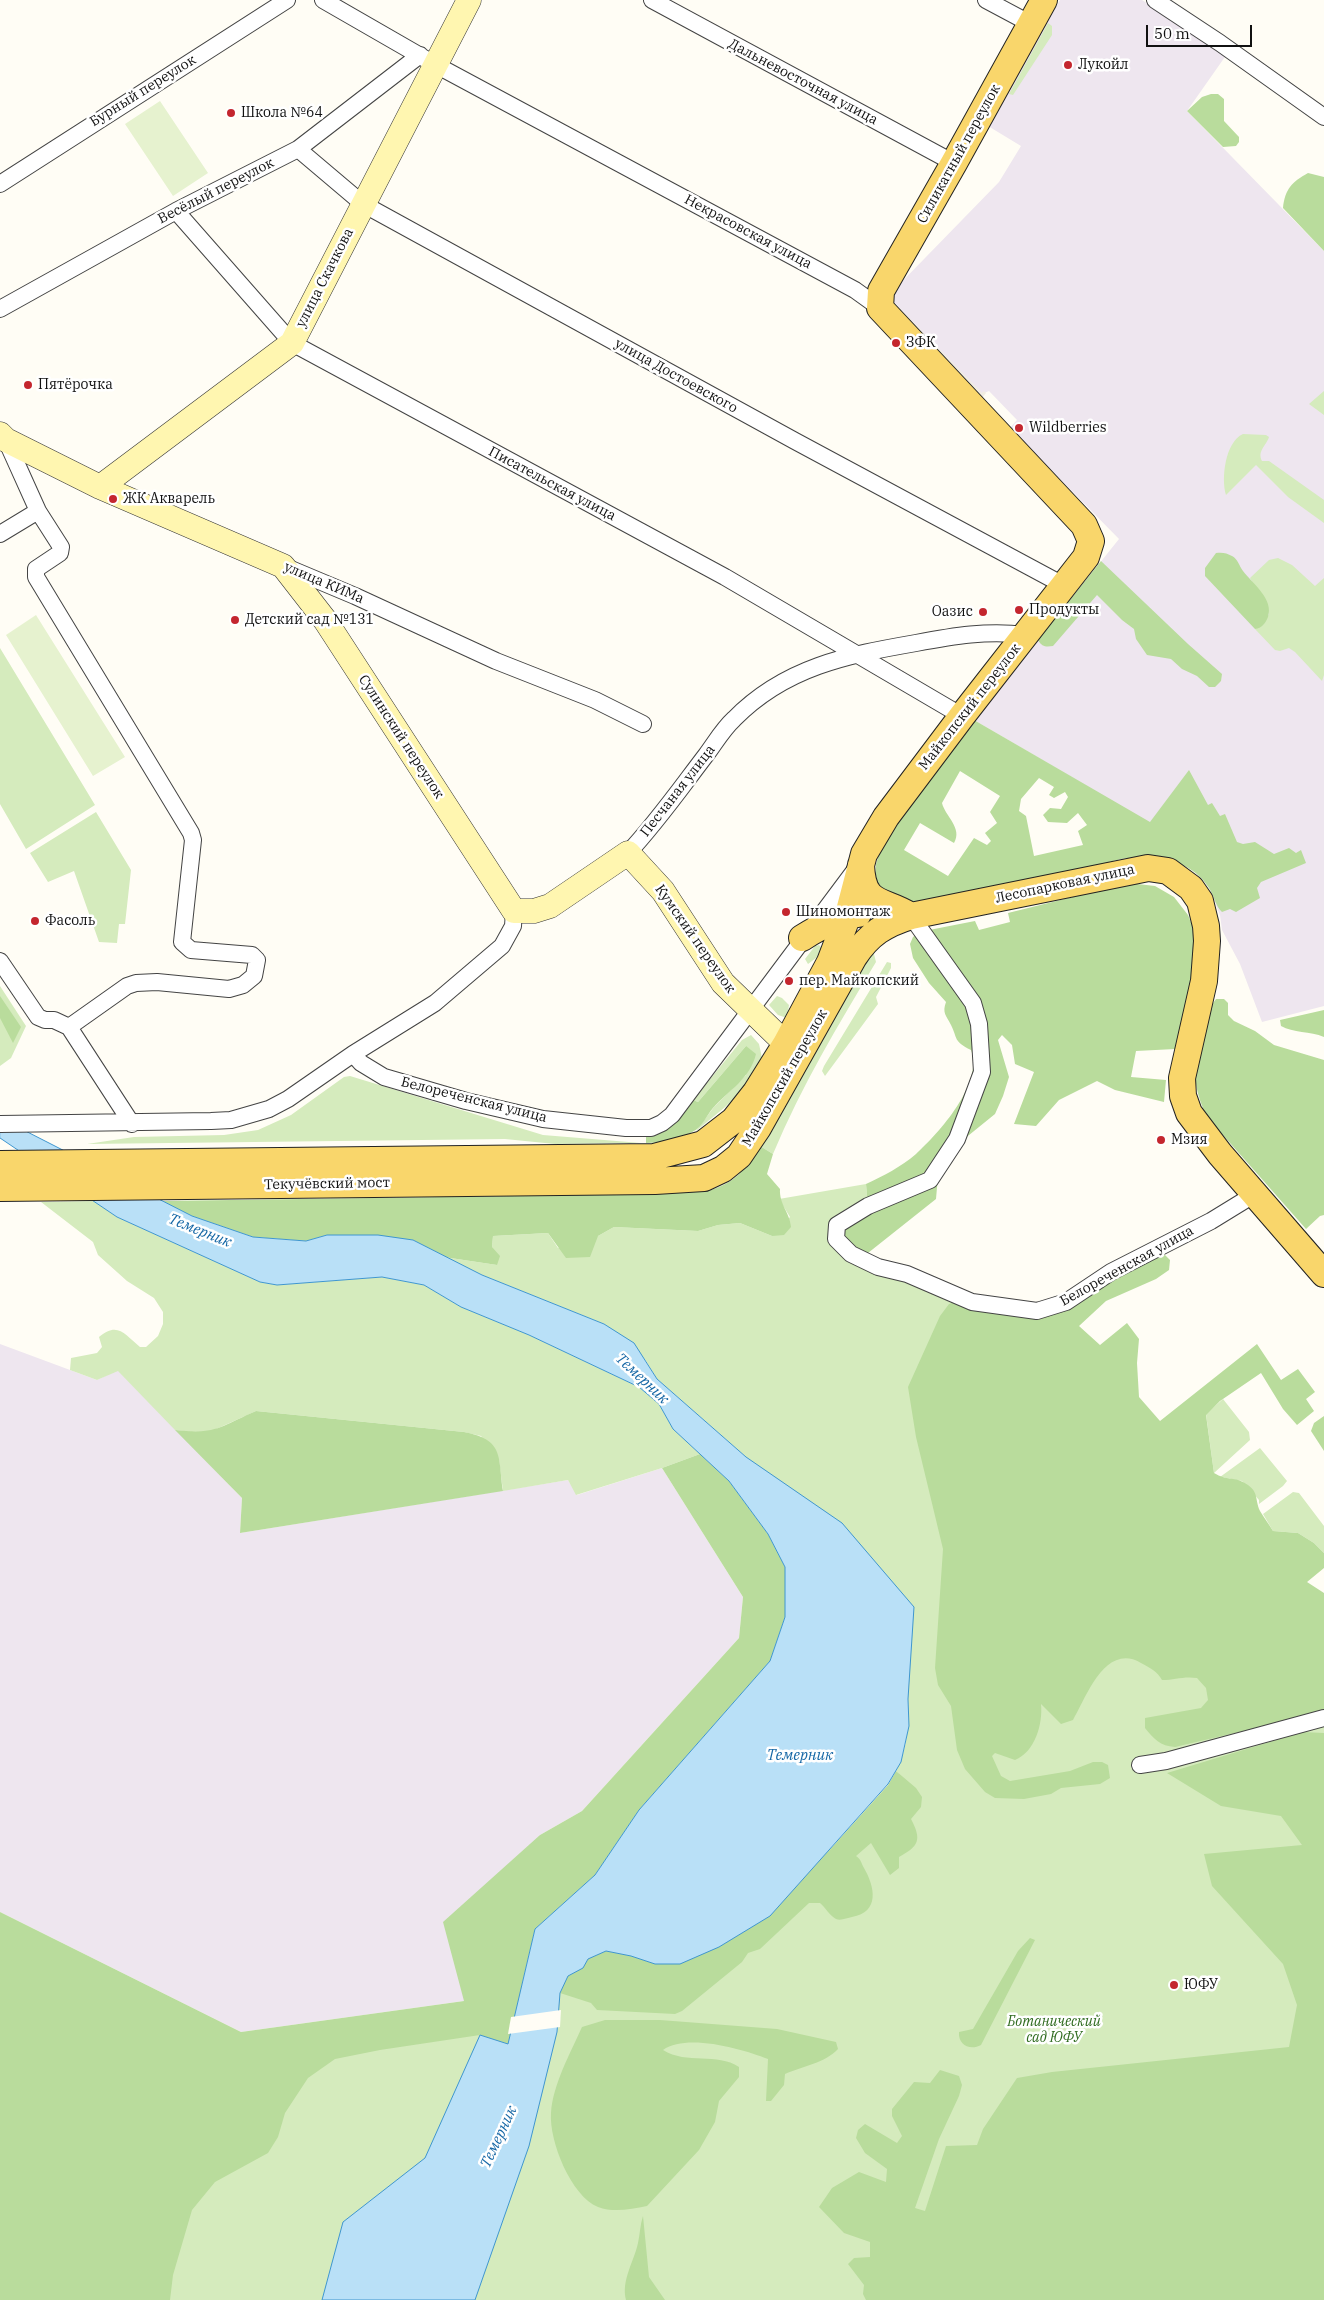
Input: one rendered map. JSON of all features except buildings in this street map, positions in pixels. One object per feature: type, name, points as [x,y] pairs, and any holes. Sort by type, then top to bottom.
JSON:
[{"type":"main road","name":"Силикатный переулок","points":[[880,308],[881,290],[1044,0]]},
{"type":"main road","name":"Некрасовская улица","points":[[880,308],[1084,525],[1090,541],[1086,557]]},
{"type":"main road","name":"Майкопский переулок","points":[[655,1169],[704,1178],[724,1169],[739,1156],[758,1128],[848,935],[861,862],[886,817],[1086,557]]},
{"type":"main road","points":[[861,862],[864,886],[870,896],[880,904],[903,911],[911,916]]},
{"type":"main road","name":"Лесопарковая улица","points":[[911,916],[1136,869],[1158,868],[1168,871],[1185,882],[1194,892],[1202,906],[1207,941],[1204,981],[1183,1069],[1183,1096],[1194,1121],[1324,1274]]},
{"type":"main road","name":"Майкопский переулок","points":[[655,1169],[703,1144],[734,1120],[756,1092],[786,1044],[830,962],[848,935],[874,932],[894,921],[911,916]]},
{"type":"main road","points":[[802,938],[817,929],[848,935],[911,916]]},
{"type":"main road","name":"Текучёвский мост","points":[[0,1164],[655,1169]]},
{"type":"main road","name":"Текучёвский мост","points":[[0,1188],[655,1169]]},
{"type":"street","name":"Бурный переулок","points":[[0,184],[287,0]]},
{"type":"street","name":"Некрасовская улица","points":[[322,0],[428,60],[855,290],[880,308]]},
{"type":"street","name":"улица Скачкова","points":[[100,487],[292,343],[363,204],[428,60],[469,0]]},
{"type":"street","name":"Дальневосточная улица","points":[[652,0],[954,163]]},
{"type":"street","points":[[986,0],[1031,24]]},
{"type":"street","points":[[1155,0],[1220,42],[1324,118]]},
{"type":"street","name":"Весёлый переулок","points":[[0,309],[176,211],[298,149],[428,60]]},
{"type":"street","name":"улица Достоевского","points":[[298,149],[363,204],[795,441],[1065,586]]},
{"type":"street","name":"Писательская улица","points":[[176,211],[292,343],[717,572],[962,716]]},
{"type":"street","points":[[3,437],[38,511],[61,550],[60,553],[36,568],[36,577],[191,833],[193,840],[182,942],[185,947],[191,950],[252,955],[257,960],[254,976],[236,988],[136,983],[127,986],[69,1027]]},
{"type":"street","name":"улица КИМа","points":[[3,437],[100,487],[355,596],[496,661],[595,700],[643,724]]},
{"type":"street","points":[[0,534],[38,511]]},
{"type":"street","name":"Сулинский переулок","points":[[283,566],[325,620],[514,911]]},
{"type":"street","name":"Песчаная улица","points":[[514,911],[534,911],[550,906],[628,853],[664,814],[727,727],[740,714],[777,686],[801,672],[826,662],[858,654],[958,635],[987,633],[1026,635]]},
{"type":"street","name":"Кумский переулок","points":[[628,853],[663,891],[723,983],[786,1044]]},
{"type":"street","name":"Майкопский переулок","points":[[662,1123],[672,1115],[802,938],[861,862]]},
{"type":"street","points":[[0,1124],[211,1122],[251,1116],[269,1109],[288,1099],[353,1054],[435,1003],[502,946],[513,926],[514,911]]},
{"type":"street","name":"Белореченская улица","points":[[911,916],[973,1003],[979,1024],[982,1072],[958,1139],[930,1180],[868,1206],[837,1225],[836,1239],[851,1254],[878,1267],[907,1274],[972,1302],[1037,1311],[1066,1302],[1111,1272],[1211,1221],[1255,1194]]},
{"type":"street","points":[[0,961],[38,1017],[45,1020],[54,1020],[69,1027],[132,1124]]},
{"type":"street","name":"Белореченская улица","points":[[353,1054],[361,1064],[384,1078],[466,1101],[543,1119],[626,1128],[651,1128],[662,1123]]},
{"type":"street","points":[[1140,1764],[1166,1761],[1324,1718]]},
{"type":"shaded area","points":[[1060,0],[1142,0],[1227,54],[1187,111],[1324,251],[1324,1006],[1262,1022],[1240,964],[1222,930],[1220,915],[1209,888],[1200,876],[1188,867],[1175,862],[1150,823],[974,720],[1119,539],[1010,428],[1017,420],[989,391],[982,394],[888,296],[999,182],[1021,146],[988,126]]},
{"type":"shaded area","points":[[888,296],[982,393],[984,391],[986,393],[982,398],[889,302]]},
{"type":"shaded area","points":[[0,1344],[97,1380],[118,1370],[242,1498],[240,1533],[568,1480],[577,1495],[662,1468],[743,1597],[739,1638],[582,1811],[540,1835],[464,2001],[241,2032],[0,1912]]},
{"type":"green space","points":[[1048,23],[1052,26],[1052,35],[1013,95],[1009,94]]},
{"type":"green space","points":[[1218,94],[1224,99],[1224,121],[1239,137],[1239,142],[1236,146],[1223,147],[1187,111],[1202,97]]},
{"type":"green space","points":[[160,101],[208,173],[173,196],[125,124]]},
{"type":"green space","points":[[1308,173],[1324,177],[1324,251],[1283,208],[1290,187]]},
{"type":"green space","points":[[1324,391],[1324,415],[1309,404]]},
{"type":"green space","points":[[1243,434],[1266,435],[1269,437],[1261,451],[1262,461],[1269,461],[1324,500],[1324,523],[1288,497],[1256,465],[1226,495],[1224,471],[1228,453],[1237,438]]},
{"type":"green space","points":[[1216,553],[1224,553],[1234,557],[1265,598],[1269,610],[1268,617],[1261,627],[1255,629],[1205,576],[1205,568]]},
{"type":"green space","points":[[1278,558],[1292,565],[1315,586],[1324,578],[1324,675],[1322,681],[1295,652],[1289,648],[1280,651],[1275,650],[1255,629],[1263,625],[1269,614],[1250,578],[1269,560]]},
{"type":"green space","points":[[1101,561],[1222,674],[1221,681],[1215,687],[1209,687],[1197,676],[1182,669],[1171,659],[1147,655],[1136,639],[1134,629],[1097,595],[1053,646],[1041,644],[1038,640]]},
{"type":"green space","points":[[36,615],[125,757],[93,776],[6,635]]},
{"type":"green space","points":[[0,648],[95,805],[26,849],[0,804]]},
{"type":"green space","points":[[974,720],[1150,822],[1189,770],[1208,805],[1212,803],[1220,816],[1225,814],[1237,842],[1243,844],[1255,842],[1274,854],[1289,848],[1296,853],[1301,850],[1306,863],[1261,882],[1257,888],[1260,898],[1236,912],[1230,909],[1222,912],[1209,888],[1192,870],[1170,860],[1146,857],[1121,859],[931,907],[899,900],[878,885],[875,877],[876,864],[880,851],[894,827]],"holes":[[[960,771],[1000,796],[990,812],[997,823],[985,833],[991,841],[987,845],[974,838],[948,876],[904,850],[920,823],[954,843],[956,838],[955,827],[942,803]],[[1039,778],[1054,787],[1049,795],[1054,798],[1065,792],[1068,797],[1061,809],[1050,808],[1043,815],[1048,822],[1067,823],[1078,813],[1087,825],[1078,831],[1083,845],[1034,856],[1026,816],[1019,811],[1021,799]]]},
{"type":"green space","points":[[96,812],[131,870],[125,924],[119,924],[117,943],[99,942],[74,871],[48,882],[30,853]]},
{"type":"green space","points":[[1129,883],[1155,886],[1174,897],[1188,915],[1195,932],[1197,945],[1188,1004],[1175,1049],[1136,1051],[1131,1077],[1166,1080],[1164,1102],[1115,1090],[1097,1081],[1059,1100],[1036,1126],[1014,1124],[1034,1072],[1015,1064],[1012,1045],[1002,1035],[998,1040],[1009,1077],[995,1114],[958,1144],[938,1176],[936,1199],[868,1253],[860,1253],[842,1237],[842,1227],[868,1206],[866,1184],[904,1163],[926,1145],[947,1121],[957,1106],[971,1077],[973,1063],[971,1050],[957,1039],[945,1014],[946,1002],[929,983],[913,958],[910,944],[913,937],[919,932],[975,921],[979,930],[1010,922],[1008,913]]},
{"type":"green space","points":[[819,945],[822,948],[820,955],[808,964],[805,959],[815,946]]},
{"type":"green space","points":[[870,954],[874,954],[876,962],[808,1080],[773,1154],[760,1146]]},
{"type":"green space","points":[[887,962],[891,963],[891,968],[876,997],[878,1004],[825,1076],[822,1071],[824,1066]]},
{"type":"green space","points":[[0,986],[26,1026],[11,1058],[0,1066]]},
{"type":"green space","points":[[0,996],[21,1027],[13,1043],[0,1018]]},
{"type":"green space","points":[[777,996],[789,1005],[787,1018],[778,1015],[769,1005]]},
{"type":"green space","points":[[1216,999],[1224,999],[1228,1003],[1228,1015],[1234,1021],[1255,1031],[1274,1045],[1324,1060],[1324,1215],[1320,1216],[1306,1229],[1207,1117],[1200,1101],[1195,1074],[1198,1049],[1211,1006]]},
{"type":"green space","points":[[1324,1010],[1324,1037],[1281,1026],[1280,1020]]},
{"type":"green space","points":[[751,1035],[759,1044],[762,1058],[742,1091],[696,1131],[714,1107],[746,1075],[746,1046],[698,1102],[693,1100],[742,1040]]},
{"type":"green space","points":[[746,1046],[756,1054],[753,1063],[738,1084],[713,1108],[700,1127],[677,1139],[646,1143],[646,1133],[693,1100],[698,1102]]},
{"type":"green space","points":[[350,1076],[543,1135],[641,1143],[555,1144],[505,1139],[87,1144],[134,1137],[224,1135],[258,1130],[291,1115],[344,1077]]},
{"type":"green space","points":[[760,1146],[773,1154],[767,1174],[780,1189],[781,1199],[790,1222],[791,1227],[784,1235],[772,1236],[740,1223],[718,1225],[698,1231],[614,1227],[598,1236],[590,1257],[566,1258],[548,1233],[493,1236],[492,1247],[500,1256],[497,1265],[444,1257],[413,1240],[327,1235],[306,1241],[253,1237],[192,1216],[161,1201],[509,1196],[551,1190],[708,1191],[726,1184],[739,1174]]},
{"type":"green space","name":"Ботанический сад ЮФУ","points":[[866,1184],[868,1206],[836,1242],[958,1301],[1324,1606],[1324,2300],[0,2300],[0,1937],[229,2048],[451,2016],[869,1834],[899,1774],[896,1771],[903,1754],[907,1736],[908,1699],[746,1457],[657,1379],[646,1361],[604,1324],[482,1275],[444,1257],[497,1265],[492,1247],[493,1236],[548,1233],[558,1248],[598,1236],[614,1227],[698,1231],[718,1225],[740,1223],[772,1236],[790,1217],[779,1199]]},
{"type":"green space","points":[[94,1201],[117,1217],[260,1282],[277,1285],[382,1277],[424,1285],[461,1307],[529,1335],[639,1387],[659,1404],[673,1429],[700,1454],[576,1495],[568,1480],[503,1491],[499,1460],[481,1436],[464,1432],[256,1411],[212,1431],[192,1432],[175,1430],[118,1371],[97,1380],[70,1370],[71,1358],[97,1353],[102,1347],[99,1337],[106,1332],[116,1330],[125,1334],[140,1347],[146,1347],[158,1336],[163,1324],[163,1312],[154,1298],[127,1281],[98,1255],[93,1242],[41,1202]]},
{"type":"green space","points":[[1161,1251],[1170,1260],[1169,1270],[1156,1279],[1106,1301],[1079,1326],[1100,1345],[1127,1323],[1139,1339],[1137,1363],[1139,1397],[1160,1421],[1257,1344],[1281,1380],[1298,1369],[1315,1392],[1306,1399],[1314,1411],[1297,1425],[1283,1409],[1261,1373],[1220,1401],[1206,1415],[1214,1473],[1240,1481],[1252,1488],[1260,1511],[1273,1531],[1298,1533],[1314,1543],[1324,1553],[1324,1568],[1307,1582],[1324,1593],[1324,1712],[1175,1747],[1165,1745],[1154,1739],[1145,1728],[1145,1718],[1201,1708],[1208,1700],[1206,1688],[1197,1678],[1187,1677],[1162,1680],[1156,1672],[1141,1663],[1128,1659],[1117,1660],[1098,1675],[1073,1720],[1061,1724],[1041,1704],[1039,1728],[1028,1751],[1015,1760],[995,1753],[992,1756],[1001,1776],[1010,1781],[1070,1771],[1093,1762],[1102,1762],[1108,1765],[1110,1778],[1100,1784],[1061,1788],[1051,1794],[1024,1799],[995,1798],[985,1792],[965,1769],[957,1750],[951,1706],[938,1685],[935,1668],[943,1549],[916,1437],[908,1387],[940,1316],[949,1304],[958,1301],[1038,1314]]},
{"type":"green space","points":[[1223,1399],[1249,1432],[1250,1440],[1214,1473],[1206,1414]]},
{"type":"green space","points":[[256,1411],[464,1432],[477,1435],[493,1445],[497,1451],[503,1491],[240,1533],[242,1498],[175,1430],[210,1430]]},
{"type":"green space","points":[[1324,1416],[1324,1451],[1311,1431],[1314,1423]]},
{"type":"green space","points":[[1260,1448],[1287,1481],[1259,1504],[1259,1500],[1242,1481],[1220,1477]]},
{"type":"green space","points":[[700,1454],[729,1481],[768,1534],[785,1567],[785,1617],[770,1661],[639,1810],[595,1875],[535,1929],[508,2044],[480,2035],[380,2050],[335,2059],[308,2078],[285,2113],[278,2137],[268,2153],[215,2182],[192,2210],[173,2275],[170,2300],[0,2300],[0,1912],[241,2032],[464,2001],[443,1922],[540,1835],[582,1811],[739,1638],[743,1597],[662,1468]]},
{"type":"green space","points":[[1293,1492],[1299,1493],[1324,1526],[1324,1553],[1314,1543],[1298,1533],[1273,1531],[1263,1514]]},
{"type":"green space","points":[[1303,1732],[1324,1733],[1324,2300],[866,2300],[863,2294],[864,2285],[848,2264],[854,2258],[870,2257],[870,2242],[844,2233],[819,2207],[832,2188],[859,2172],[886,2182],[887,2169],[865,2153],[856,2138],[858,2130],[865,2124],[897,2143],[902,2136],[892,2116],[892,2109],[914,2082],[930,2083],[940,2070],[959,2076],[962,2085],[959,2096],[939,2139],[915,2208],[925,2211],[946,2146],[977,2145],[983,2129],[1017,2078],[1052,2072],[1289,2047],[1297,2005],[1283,1964],[1212,1886],[1204,1854],[1302,1845],[1281,1816],[1221,1806],[1167,1773]]},
{"type":"green space","points":[[896,1771],[916,1788],[922,1797],[921,1807],[911,1819],[917,1832],[917,1842],[911,1849],[899,1857],[899,1868],[890,1875],[871,1843],[856,1856],[868,1875],[873,1898],[867,1910],[861,1914],[838,1920],[820,1903],[809,1903],[760,1949],[748,1953],[742,1962],[682,2011],[675,2014],[597,2010],[591,2003],[560,1993],[568,1976],[583,1968],[588,1959],[606,1951],[631,1956],[655,1964],[719,1947],[770,1916],[888,1785]]},
{"type":"green space","points":[[1030,1938],[1035,1940],[981,2045],[977,2047],[966,2046],[960,2040],[959,2032],[973,2029],[1018,1951]]},
{"type":"green space","points":[[605,2020],[660,2020],[777,2029],[836,2042],[838,2049],[827,2058],[785,2074],[784,2085],[771,2101],[766,2101],[768,2059],[715,2044],[686,2043],[673,2045],[663,2050],[682,2057],[721,2060],[730,2063],[739,2067],[739,2077],[719,2101],[715,2122],[699,2150],[647,2206],[610,2210],[598,2207],[579,2192],[571,2180],[558,2152],[551,2125],[552,2102],[555,2091],[567,2058],[582,2027]]},
{"type":"green space","points":[[643,2216],[649,2277],[665,2300],[626,2300],[625,2285],[638,2243]]},
{"type":"water","name":"Темерник","points":[[0,1118],[192,1216],[253,1237],[306,1241],[327,1235],[378,1235],[413,1240],[482,1275],[604,1324],[634,1343],[657,1379],[746,1457],[842,1523],[914,1607],[908,1699],[909,1726],[901,1762],[888,1784],[770,1916],[719,1947],[680,1964],[655,1964],[631,1956],[606,1951],[588,1959],[583,1968],[568,1976],[560,1993],[557,2032],[529,2146],[475,2300],[322,2300],[343,2222],[425,2158],[480,2035],[508,2044],[535,1929],[595,1875],[639,1810],[770,1661],[785,1617],[785,1567],[768,1534],[729,1481],[673,1429],[659,1404],[639,1387],[529,1335],[461,1307],[424,1285],[382,1277],[277,1285],[260,1282],[117,1217],[0,1138]]},
{"type":"pier","points":[[561,2010],[560,2027],[508,2034],[511,2017]]},
{"type":"place","name":"Лукойл","points":[[1068,65]]},
{"type":"place","name":"Школа №64","points":[[231,113]]},
{"type":"place","name":"ЗФК","points":[[896,343]]},
{"type":"place","name":"Пятёрочка","points":[[28,385]]},
{"type":"place","name":"Wildberries","points":[[1019,428]]},
{"type":"place","name":"ЖК Акварель","points":[[113,499]]},
{"type":"place","name":"Продукты","points":[[1019,610]]},
{"type":"place","name":"Оазис","points":[[983,612]]},
{"type":"place","name":"Детский сад №131","points":[[235,620]]},
{"type":"place","name":"Шиномонтаж","points":[[786,912]]},
{"type":"place","name":"Фасоль","points":[[35,921]]},
{"type":"place","name":"пер. Майкопский","points":[[789,981]]},
{"type":"place","name":"Мзия","points":[[1161,1140]]},
{"type":"place","name":"ЮФУ","points":[[1174,1985]]}]
